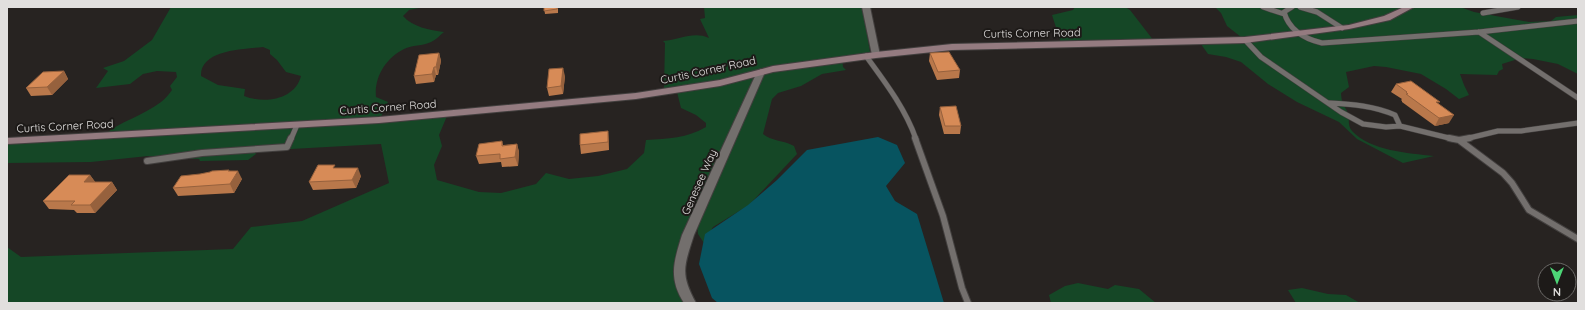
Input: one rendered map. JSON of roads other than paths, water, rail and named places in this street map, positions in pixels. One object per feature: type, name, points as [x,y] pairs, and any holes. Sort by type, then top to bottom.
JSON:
[{"type":"street","points":[[866,7],[876,55]]},
{"type":"street","name":"Curtis Corner Road","points":[[7,141],[379,120],[636,96],[697,87],[774,69],[866,56],[972,45],[1155,43],[1245,40],[1342,28],[1387,18],[1410,7]]},
{"type":"street","name":"Genesee Way","points":[[690,303],[683,294],[679,278],[678,270],[682,254],[688,235],[761,72]]},
{"type":"lane","points":[[1263,7],[1266,10],[1284,14]]},
{"type":"lane","points":[[1284,14],[1284,12],[1292,7]]},
{"type":"lane","points":[[1300,7],[1319,14],[1342,28]]},
{"type":"lane","points":[[1483,12],[1518,7]]},
{"type":"lane","points":[[1284,14],[1287,20],[1300,34],[1313,41],[1334,43],[1479,32],[1578,21]]},
{"type":"lane","points":[[1479,32],[1578,98]]},
{"type":"lane","points":[[1245,40],[1261,57],[1329,104],[1363,124],[1386,127],[1400,126],[1459,140],[1503,173],[1512,183],[1529,210],[1578,239]]},
{"type":"lane","points":[[866,56],[891,91],[911,124],[943,216],[962,288],[968,303]]},
{"type":"lane","points":[[1329,104],[1365,105],[1383,109],[1394,115],[1400,126]]},
{"type":"lane","points":[[1459,140],[1498,131],[1521,130],[1578,123]]},
{"type":"lane","points":[[147,161],[202,153],[287,146],[296,125]]},
{"type":"water","points":[[878,137],[897,145],[905,163],[886,186],[895,201],[917,214],[944,303],[718,303],[712,298],[699,264],[705,234],[748,205],[777,180],[807,150]]}]
